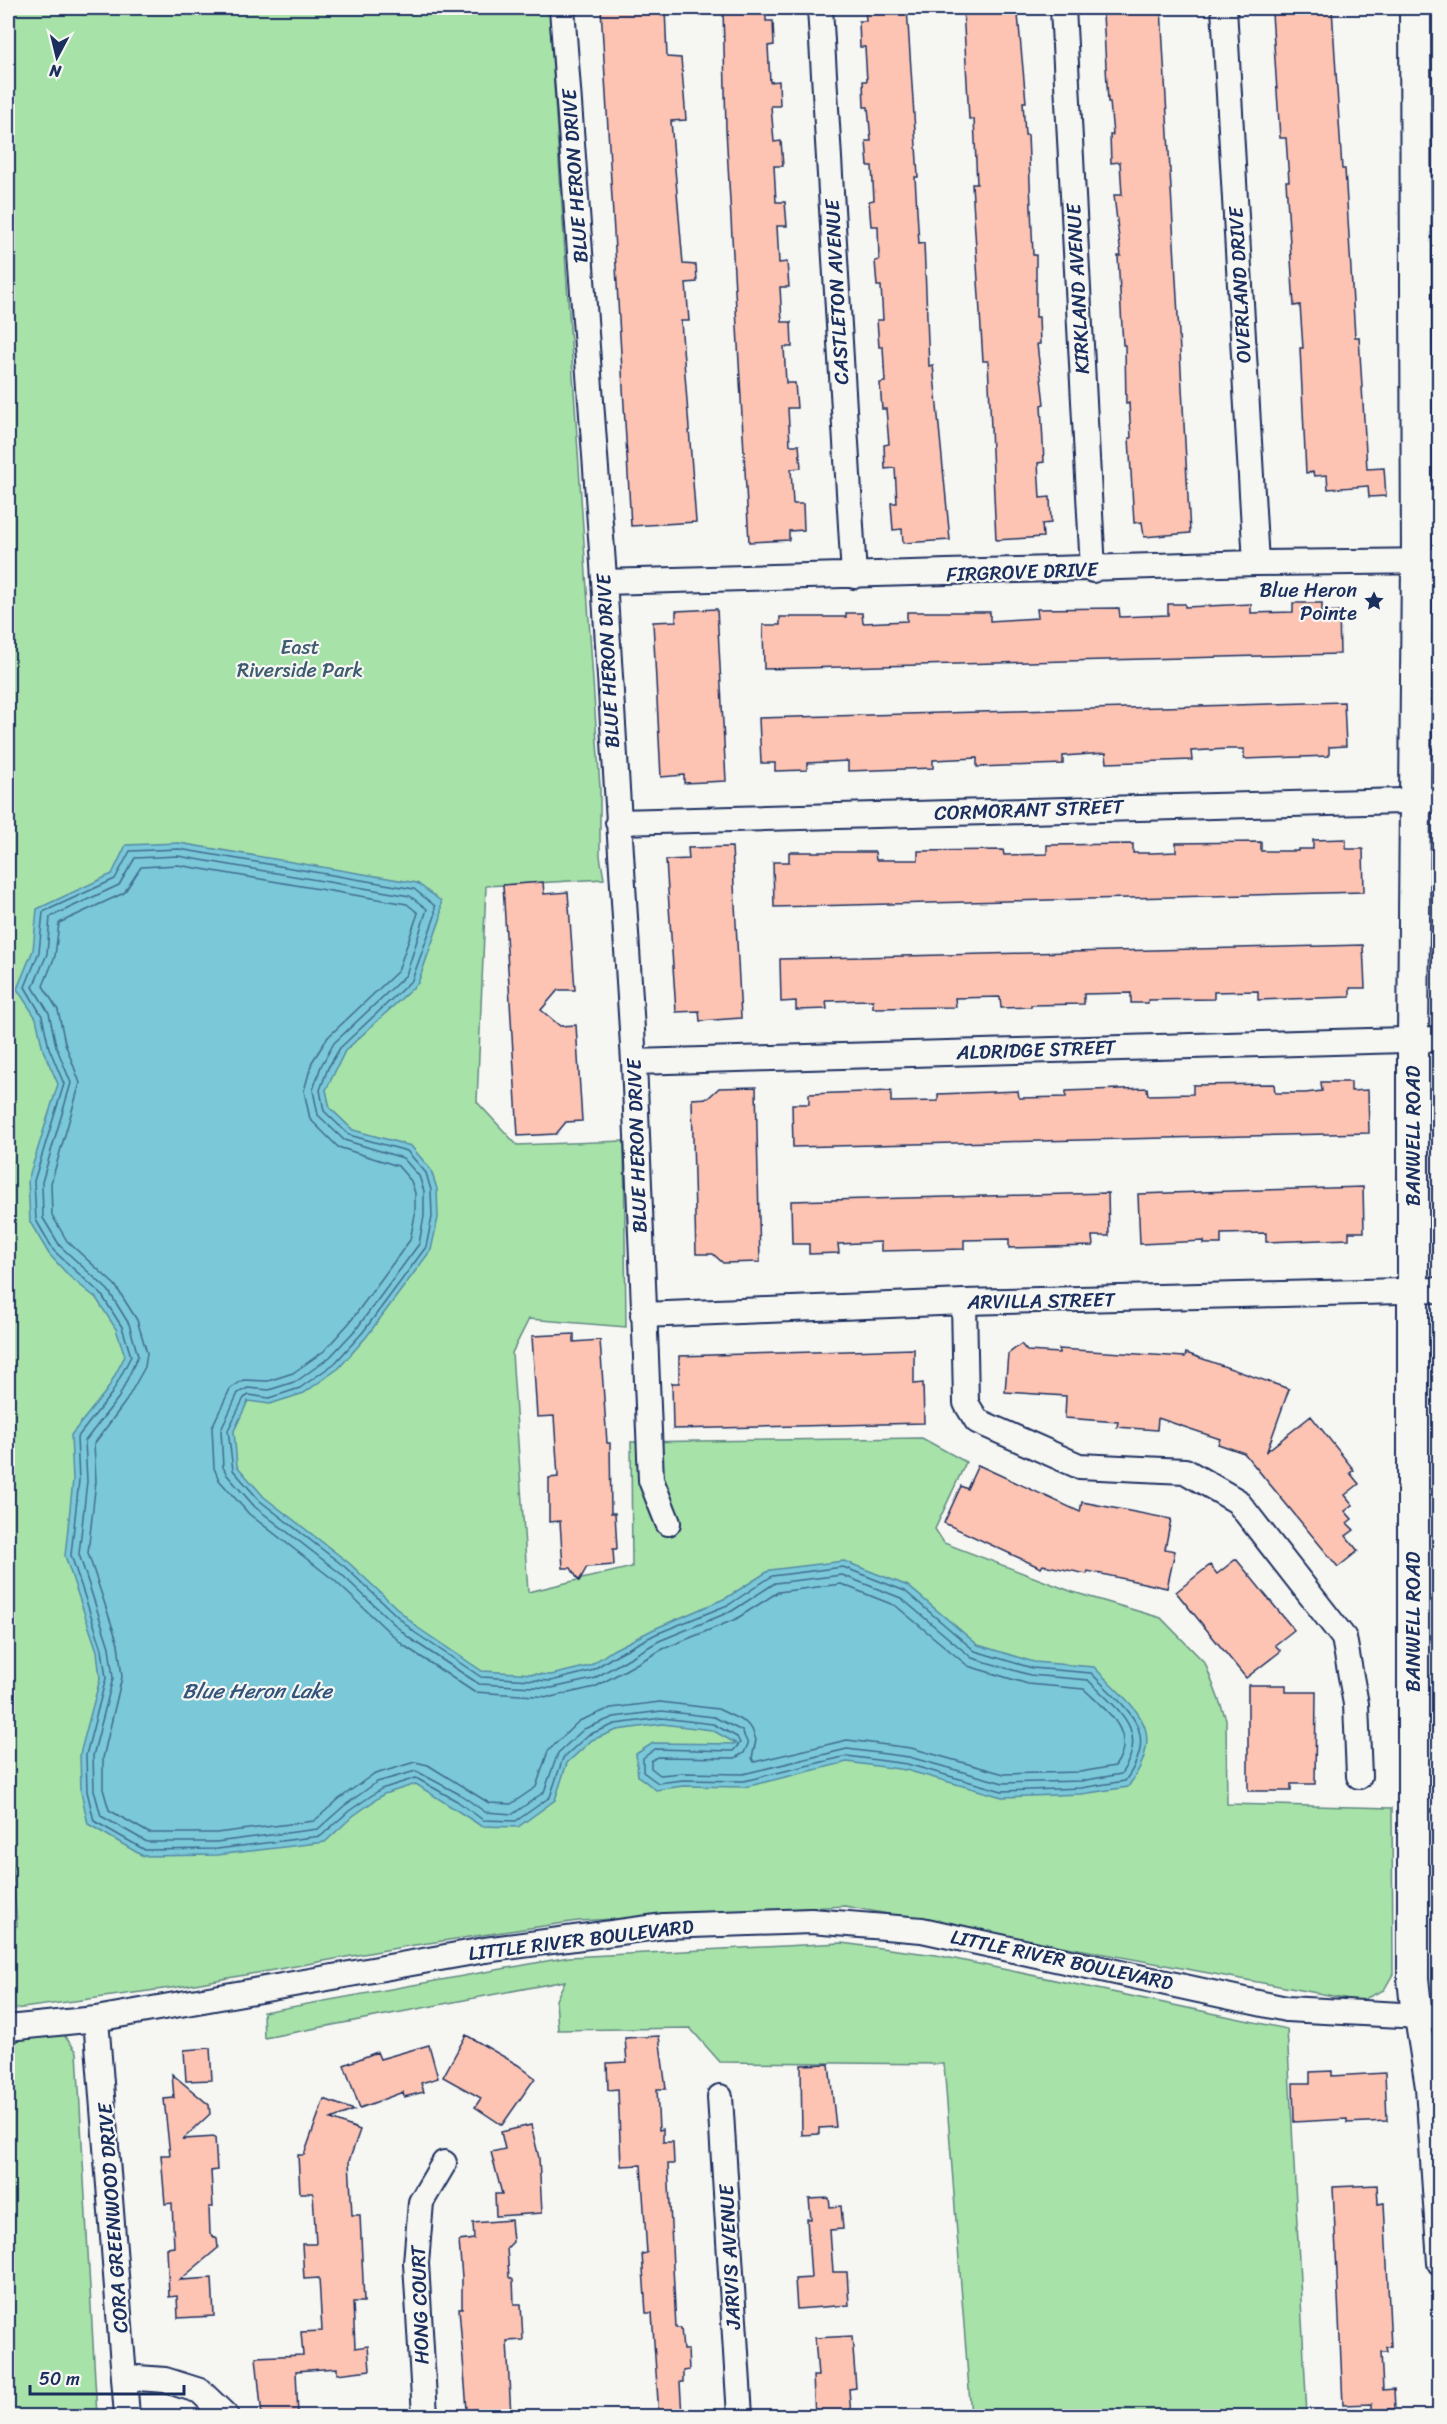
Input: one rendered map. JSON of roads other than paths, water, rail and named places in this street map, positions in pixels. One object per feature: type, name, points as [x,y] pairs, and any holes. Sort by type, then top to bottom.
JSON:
[{"type":"main road","name":"BANWELL ROAD","points":[[1415,8],[1428,561],[1426,1290],[1413,1978],[1428,2017]]},
{"type":"street","name":"BLUE HERON DRIVE","points":[[562,8],[604,582],[633,1062],[651,1480],[668,1523]]},
{"type":"street","name":"CASTLETON AVENUE","points":[[820,8],[854,576]]},
{"type":"street","name":"KIRKLAND AVENUE","points":[[1063,8],[1093,570]]},
{"type":"street","name":"OVERLAND DRIVE","points":[[1224,8],[1256,563]]},
{"type":"street","name":"FIRGROVE DRIVE","points":[[604,582],[1093,570],[1256,563],[1428,561]]},
{"type":"street","name":"CORMORANT STREET","points":[[618,822],[1427,800]]},
{"type":"street","name":"ALDRIDGE STREET","points":[[633,1062],[1426,1039]]},
{"type":"street","name":"ARVILLA STREET","points":[[643,1315],[964,1302],[1426,1290]]},
{"type":"street","points":[[964,1302],[966,1403],[977,1421],[1079,1466],[1185,1471],[1237,1501],[1344,1638],[1356,1704],[1359,1776]]},
{"type":"street","name":"LITTLE RIVER BOULEVARD","points":[[8,2028],[96,2019],[485,1950],[664,1926],[811,1921],[922,1930],[1286,2009],[1428,2017]]},
{"type":"street","name":"BANWELL ROAD","points":[[1428,2017],[1428,2087],[1440,2263]]},
{"type":"street","name":"CORA GREENWOOD DRIVE","points":[[96,2019],[127,2416]]},
{"type":"street","name":"JARVIS AVENUE","points":[[720,2097],[740,2416]]},
{"type":"street","name":"HONG COURT","points":[[425,2416],[416,2263],[422,2202],[444,2163]]},
{"type":"street","points":[[124,2377],[165,2380],[200,2391],[226,2416]]},
{"type":"water","name":"Blue Heron Lake","points":[[179,843],[417,883],[441,901],[441,917],[418,983],[345,1051],[326,1090],[330,1108],[353,1130],[411,1146],[431,1170],[437,1189],[438,1218],[431,1250],[367,1336],[339,1368],[304,1393],[270,1404],[248,1401],[234,1431],[237,1466],[264,1497],[349,1563],[418,1628],[482,1671],[551,1675],[589,1666],[613,1650],[654,1629],[726,1598],[770,1570],[844,1561],[908,1586],[978,1645],[1034,1662],[1094,1667],[1134,1708],[1147,1734],[1146,1749],[1140,1766],[1128,1787],[1082,1794],[1002,1797],[906,1770],[847,1762],[745,1787],[683,1786],[656,1790],[638,1776],[636,1754],[653,1743],[737,1744],[712,1730],[662,1724],[617,1730],[592,1740],[567,1763],[555,1800],[518,1827],[481,1826],[416,1784],[384,1794],[353,1816],[325,1842],[217,1855],[143,1856],[88,1824],[81,1792],[80,1754],[100,1679],[97,1651],[65,1556],[73,1480],[71,1435],[107,1390],[125,1356],[116,1329],[96,1298],[70,1277],[49,1254],[30,1222],[28,1180],[58,1084],[43,1050],[36,1018],[17,989],[33,950],[37,909],[112,874],[126,845]]},
{"type":"place","name":"Blue Heron Pointe","points":[[1374,601]]},
{"type":"park label","name":"East Riverside Park","points":[[300,658]]}]
